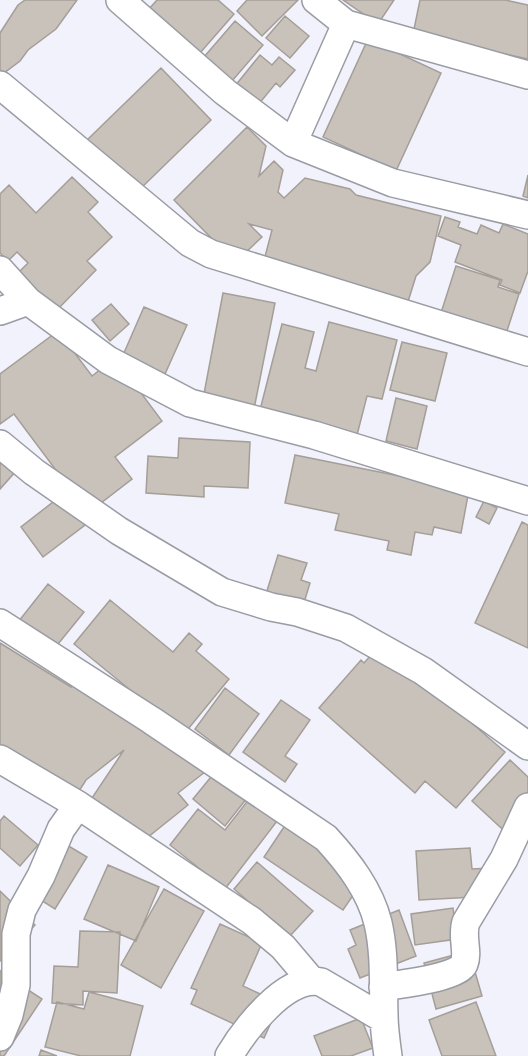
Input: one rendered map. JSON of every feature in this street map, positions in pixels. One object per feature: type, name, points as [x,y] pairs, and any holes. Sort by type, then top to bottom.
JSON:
[{"type":"street","points":[[120,0],[225,92],[293,143],[393,183],[528,215]]},
{"type":"street","points":[[316,0],[346,24],[528,75]]},
{"type":"street","points":[[293,143],[346,24]]},
{"type":"street","points":[[0,85],[190,243],[211,254],[528,352]]},
{"type":"street","points":[[0,270],[28,301],[108,360],[190,403],[314,435],[528,501]]},
{"type":"street","points":[[0,311],[28,301]]},
{"type":"street","points":[[0,444],[34,472],[119,531],[222,592],[346,628],[423,671],[528,746]]},
{"type":"street","points":[[0,623],[152,720],[326,837],[348,863],[365,891],[378,921],[383,954],[384,1019],[388,1056]]},
{"type":"street","points":[[0,759],[78,805],[252,921],[283,947],[311,980]]},
{"type":"street","points":[[0,1037],[9,1015],[16,985],[16,934],[22,910],[41,876],[61,829],[78,805]]},
{"type":"street","points":[[383,987],[444,976],[462,968],[465,960],[466,922],[504,859],[528,807]]},
{"type":"street","points":[[229,1056],[238,1042],[272,1003],[300,983],[311,980],[321,982],[384,1019]]},
{"type":"building","points":[[25,0],[77,0],[56,29],[28,50],[20,61],[0,76],[0,33],[18,5]]},
{"type":"building","points":[[157,0],[218,0],[234,14],[200,53],[149,9]]},
{"type":"building","points":[[247,0],[298,0],[262,36],[237,11]]},
{"type":"building","points":[[343,0],[394,0],[378,24]]},
{"type":"building","points":[[420,0],[505,0],[528,5],[528,59],[413,34]]},
{"type":"building","points":[[285,16],[309,36],[290,58],[266,38]]},
{"type":"building","points":[[235,21],[263,45],[232,81],[204,57]]},
{"type":"building","points":[[368,39],[441,73],[396,171],[323,137]]},
{"type":"building","points":[[260,55],[272,65],[279,57],[295,70],[280,87],[276,83],[258,105],[235,86]]},
{"type":"building","points":[[161,68],[211,120],[136,193],[86,141]]},
{"type":"building","points":[[247,127],[266,146],[259,176],[274,161],[283,170],[278,192],[284,198],[305,178],[350,189],[356,195],[441,216],[430,262],[416,276],[406,308],[262,268],[272,230],[249,224],[262,237],[244,254],[223,250],[174,200]]},
{"type":"building","points":[[528,175],[528,198],[523,196]]},
{"type":"building","points":[[72,177],[98,202],[88,212],[112,237],[87,261],[96,270],[55,312],[17,274],[28,263],[17,252],[8,261],[0,253],[0,194],[9,185],[36,213]]},
{"type":"building","points":[[445,217],[460,222],[458,227],[477,234],[481,225],[499,233],[503,224],[528,234],[528,271],[520,293],[500,285],[502,280],[455,262],[461,245],[438,236]]},
{"type":"building","points":[[456,266],[500,280],[498,287],[519,294],[504,340],[439,319]]},
{"type":"building","points":[[223,293],[275,303],[254,409],[203,399]]},
{"type":"building","points":[[111,304],[129,324],[110,341],[92,320]]},
{"type":"building","points":[[144,307],[187,325],[165,374],[123,355]]},
{"type":"building","points":[[329,322],[397,340],[382,399],[367,396],[357,435],[260,410],[282,324],[314,332],[305,368],[316,371]]},
{"type":"building","points":[[58,331],[92,376],[115,358],[162,421],[115,457],[132,479],[88,513],[14,414],[0,424],[0,374]]},
{"type":"building","points":[[402,342],[447,353],[435,401],[390,390]]},
{"type":"building","points":[[396,398],[427,406],[417,449],[386,441]]},
{"type":"building","points":[[179,438],[250,442],[248,488],[204,486],[204,497],[146,493],[148,456],[178,458]]},
{"type":"building","points":[[0,439],[25,461],[0,489]]},
{"type":"building","points":[[295,455],[469,490],[461,533],[434,527],[432,535],[415,532],[411,555],[387,550],[389,541],[335,530],[339,514],[285,503]]},
{"type":"building","points":[[62,495],[85,525],[43,557],[21,527]]},
{"type":"building","points":[[484,501],[497,508],[489,524],[476,517]]},
{"type":"building","points":[[522,522],[528,525],[528,648],[475,623]]},
{"type":"building","points":[[278,555],[307,563],[301,580],[310,583],[303,606],[266,594]]},
{"type":"building","points":[[48,584],[84,612],[54,649],[19,621]]},
{"type":"building","points":[[110,600],[173,652],[189,633],[202,644],[196,651],[229,679],[184,734],[74,644]]},
{"type":"building","points":[[0,643],[71,687],[89,674],[210,768],[178,793],[188,805],[148,837],[90,801],[124,750],[86,780],[81,788],[68,799],[0,757]]},
{"type":"building","points":[[381,644],[505,752],[456,808],[425,781],[415,793],[319,708],[361,660],[364,663]]},
{"type":"building","points":[[225,688],[259,714],[229,755],[195,729]]},
{"type":"building","points":[[281,700],[310,720],[285,756],[297,764],[285,782],[243,752]]},
{"type":"building","points":[[510,760],[528,777],[528,825],[514,840],[472,801]]},
{"type":"building","points":[[215,772],[247,798],[225,826],[193,799]]},
{"type":"building","points":[[256,790],[284,812],[225,889],[170,845],[198,809],[225,830]]},
{"type":"building","points":[[4,816],[38,845],[20,866],[0,848],[0,821]]},
{"type":"building","points":[[290,818],[360,885],[343,910],[264,857]]},
{"type":"building","points":[[52,836],[87,857],[55,909],[20,887]]},
{"type":"building","points":[[470,848],[472,869],[491,868],[493,896],[419,900],[416,851]]},
{"type":"building","points":[[257,862],[313,911],[289,937],[234,889]]},
{"type":"building","points":[[108,865],[159,887],[136,941],[84,919]]},
{"type":"building","points":[[164,889],[204,911],[161,988],[121,965]]},
{"type":"building","points":[[0,891],[35,925],[1,961],[0,959]]},
{"type":"building","points":[[453,908],[457,939],[415,945],[411,914]]},
{"type":"building","points":[[399,910],[416,956],[360,978],[348,949],[356,945],[350,930]]},
{"type":"building","points":[[220,924],[262,943],[243,986],[280,1003],[264,1038],[191,1004],[197,990],[191,988]]},
{"type":"building","points":[[80,931],[120,932],[117,993],[83,991],[83,1005],[52,1003],[54,966],[78,967]]},
{"type":"building","points":[[469,951],[482,996],[436,1009],[424,963]]},
{"type":"building","points":[[6,963],[22,986],[42,999],[4,1056],[0,1056],[0,972]]},
{"type":"building","points":[[89,992],[143,1006],[130,1056],[81,1056],[45,1047],[57,1002],[84,1009]]},
{"type":"building","points":[[476,1002],[496,1056],[442,1056],[429,1020]]},
{"type":"building","points":[[361,1018],[373,1048],[351,1056],[322,1056],[314,1036]]},
{"type":"building","points":[[41,1050],[57,1056],[39,1056]]}]
